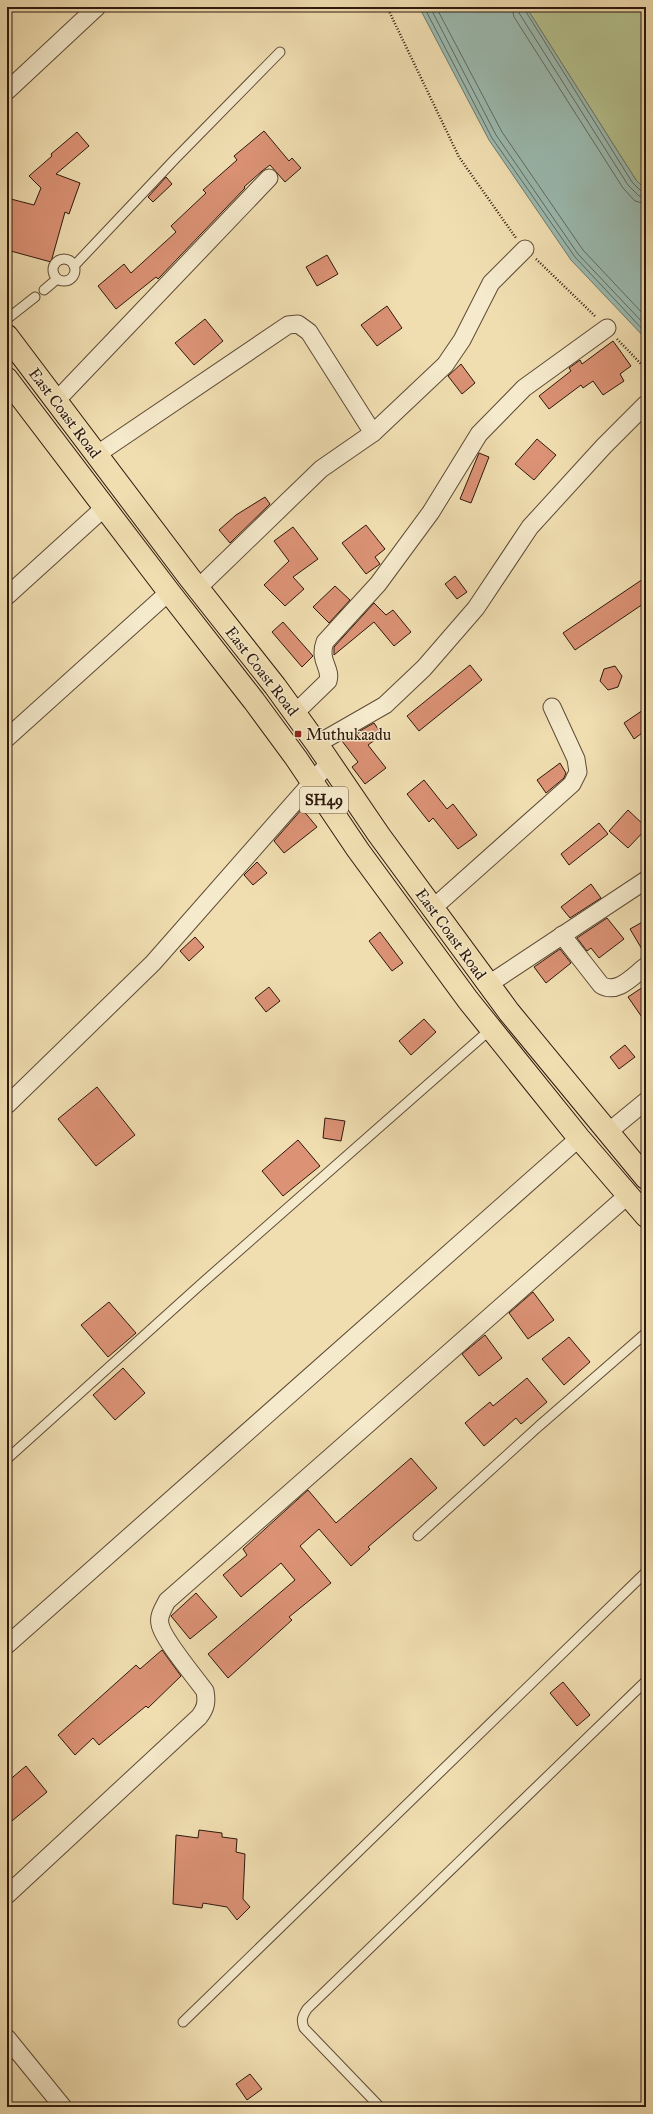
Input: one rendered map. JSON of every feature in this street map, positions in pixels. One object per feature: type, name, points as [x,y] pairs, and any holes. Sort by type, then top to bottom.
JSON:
[{"type":"main road","name":"East Coast Road","points":[[7,336],[96,455],[318,744],[329,763],[489,984],[607,1133],[645,1175]]},
{"type":"main road","name":"East Coast Road","points":[[7,379],[254,701],[296,758],[363,856],[492,1028],[579,1138],[646,1216]]},
{"type":"street","points":[[7,91],[97,7]]},
{"type":"street","points":[[56,401],[269,178]]},
{"type":"street","points":[[198,588],[321,469],[373,433],[445,365],[462,340],[491,283],[525,249]]},
{"type":"street","points":[[96,455],[288,325],[298,324],[309,332],[373,433]]},
{"type":"street","points":[[295,714],[328,681],[329,674],[323,660],[322,651],[325,642],[378,584],[431,512],[479,434],[524,388],[607,328]]},
{"type":"street","points":[[318,744],[385,705],[424,668],[476,608],[530,527],[604,446],[646,404]]},
{"type":"street","points":[[7,596],[105,507]]},
{"type":"street","points":[[7,738],[169,592]]},
{"type":"street","points":[[433,908],[572,784],[578,772],[576,759],[552,707]]},
{"type":"street","points":[[7,1105],[153,963],[329,763]]},
{"type":"street","points":[[489,984],[646,880]]},
{"type":"street","points":[[562,935],[601,985],[606,988],[615,989],[646,966]]},
{"type":"street","points":[[607,1133],[646,1100]]},
{"type":"street","points":[[7,1645],[579,1138]]},
{"type":"street","points":[[7,1895],[205,1710],[207,1701],[205,1691],[166,1638],[160,1625],[160,1614],[167,1602],[628,1195]]},
{"type":"street","points":[[7,2038],[63,2107]]},
{"type":"lane","points":[[74,266],[175,158],[280,52]]},
{"type":"lane","points":[[66,259],[74,266],[76,270],[71,279],[61,282],[57,280],[52,271],[57,262],[66,259]]},
{"type":"lane","points":[[44,290],[57,280]]},
{"type":"lane","points":[[7,319],[35,297]]},
{"type":"lane","points":[[7,1459],[200,1285],[492,1028]]},
{"type":"lane","points":[[418,1536],[539,1426],[646,1333]]},
{"type":"lane","points":[[183,2022],[646,1572]]},
{"type":"lane","points":[[380,2107],[304,2028],[302,2016],[646,1681]]},
{"type":"path","points":[[387,7],[459,158],[503,222],[525,249],[607,328],[646,370]]},
{"type":"green space","points":[[526,7],[646,7],[646,190],[636,180]]},
{"type":"water","points":[[419,7],[526,7],[636,180],[646,190],[646,339],[571,260],[489,140]]},
{"type":"building","points":[[264,131],[289,161],[292,158],[301,168],[285,182],[270,165],[262,171],[244,187],[245,188],[158,279],[156,277],[116,309],[98,286],[124,264],[131,273],[176,232],[171,226],[206,193],[203,190],[237,160],[234,156]]},
{"type":"building","points":[[77,132],[89,146],[56,174],[80,183],[69,214],[65,212],[51,262],[7,250],[7,198],[34,205],[41,188],[29,176],[52,156],[51,154]]},
{"type":"building","points":[[166,177],[172,184],[153,202],[148,197]]},
{"type":"building","points":[[327,255],[338,274],[317,286],[306,267]]},
{"type":"building","points":[[387,306],[402,328],[377,346],[361,325]]},
{"type":"building","points":[[205,319],[223,341],[194,365],[175,343]]},
{"type":"building","points":[[613,341],[631,366],[620,374],[624,381],[603,395],[593,381],[583,388],[581,385],[549,409],[539,396],[571,371],[569,368],[580,360],[582,364]]},
{"type":"building","points":[[461,364],[475,383],[462,394],[448,376]]},
{"type":"building","points":[[537,439],[556,455],[534,480],[515,464]]},
{"type":"building","points":[[479,453],[489,457],[471,503],[460,499]]},
{"type":"building","points":[[265,497],[270,504],[230,543],[219,530],[236,515]]},
{"type":"building","points":[[366,525],[385,549],[375,557],[380,564],[366,574],[342,543]]},
{"type":"building","points":[[293,527],[318,559],[293,577],[304,589],[285,606],[264,585],[289,561],[274,541]]},
{"type":"building","points":[[455,576],[467,592],[457,599],[445,584]]},
{"type":"building","points":[[646,577],[646,602],[575,650],[563,633]]},
{"type":"building","points":[[335,586],[350,600],[329,623],[313,607]]},
{"type":"building","points":[[374,603],[386,615],[393,610],[411,632],[394,646],[374,622],[334,655],[334,647]]},
{"type":"building","points":[[283,622],[313,656],[302,667],[272,632]]},
{"type":"building","points":[[470,665],[482,680],[419,731],[407,716]]},
{"type":"building","points":[[615,666],[622,676],[618,687],[608,690],[600,681],[604,669]]},
{"type":"building","points":[[646,708],[646,730],[634,739],[624,723]]},
{"type":"building","points":[[374,723],[382,735],[368,745],[386,768],[365,784],[352,767],[358,762],[342,741]]},
{"type":"building","points":[[560,763],[566,773],[564,778],[546,793],[537,780]]},
{"type":"building","points":[[424,780],[447,809],[453,804],[477,835],[458,849],[433,818],[429,822],[407,794]]},
{"type":"building","points":[[302,809],[317,827],[284,853],[274,841]]},
{"type":"building","points":[[628,810],[646,827],[646,829],[628,848],[609,831]]},
{"type":"building","points":[[599,823],[608,834],[569,865],[561,854]]},
{"type":"building","points":[[257,862],[267,873],[253,885],[244,875]]},
{"type":"building","points":[[591,884],[601,898],[570,918],[561,907]]},
{"type":"building","points":[[607,918],[624,939],[599,958],[591,948],[587,951],[577,938]]},
{"type":"building","points":[[646,920],[646,956],[630,929]]},
{"type":"building","points":[[380,932],[403,963],[392,971],[369,941]]},
{"type":"building","points":[[195,937],[204,947],[189,961],[180,951]]},
{"type":"building","points":[[560,949],[571,963],[546,983],[534,967]]},
{"type":"building","points":[[646,985],[646,1023],[628,997]]},
{"type":"building","points":[[269,987],[280,1001],[266,1012],[255,998]]},
{"type":"building","points":[[424,1019],[436,1032],[411,1055],[399,1041]]},
{"type":"building","points":[[625,1045],[635,1057],[619,1069],[610,1057]]},
{"type":"building","points":[[97,1087],[135,1135],[96,1166],[58,1119]]},
{"type":"building","points":[[325,1118],[345,1121],[341,1141],[323,1138]]},
{"type":"building","points":[[298,1140],[320,1166],[283,1196],[262,1171]]},
{"type":"building","points":[[533,1292],[554,1320],[528,1339],[509,1313]]},
{"type":"building","points":[[109,1302],[136,1333],[108,1357],[81,1325]]},
{"type":"building","points":[[485,1335],[502,1358],[479,1376],[462,1354]]},
{"type":"building","points":[[569,1337],[590,1362],[564,1385],[542,1359]]},
{"type":"building","points":[[123,1368],[145,1393],[115,1420],[93,1395]]},
{"type":"building","points":[[527,1378],[547,1402],[521,1424],[516,1418],[484,1446],[465,1423],[490,1402],[493,1406]]},
{"type":"building","points":[[411,1458],[437,1488],[368,1547],[370,1549],[351,1566],[319,1529],[300,1546],[331,1583],[289,1617],[292,1620],[228,1678],[208,1654],[295,1580],[281,1563],[241,1597],[223,1575],[247,1555],[243,1549],[308,1490],[336,1523]]},
{"type":"building","points":[[196,1593],[217,1617],[190,1639],[171,1616]]},
{"type":"building","points":[[162,1650],[181,1676],[148,1708],[146,1706],[99,1745],[93,1738],[75,1755],[58,1735],[136,1665],[140,1669]]},
{"type":"building","points":[[563,1682],[590,1715],[577,1726],[550,1693]]},
{"type":"building","points":[[26,1766],[47,1792],[7,1825],[7,1782]]},
{"type":"building","points":[[199,1830],[222,1833],[222,1837],[237,1839],[236,1852],[245,1854],[243,1899],[250,1907],[237,1920],[227,1907],[203,1903],[202,1908],[173,1904],[176,1835],[198,1838]]},
{"type":"building","points":[[250,2074],[262,2089],[247,2100],[236,2084]]},
{"type":"place","name":"Muthukaadu","points":[[298,734]]}]
